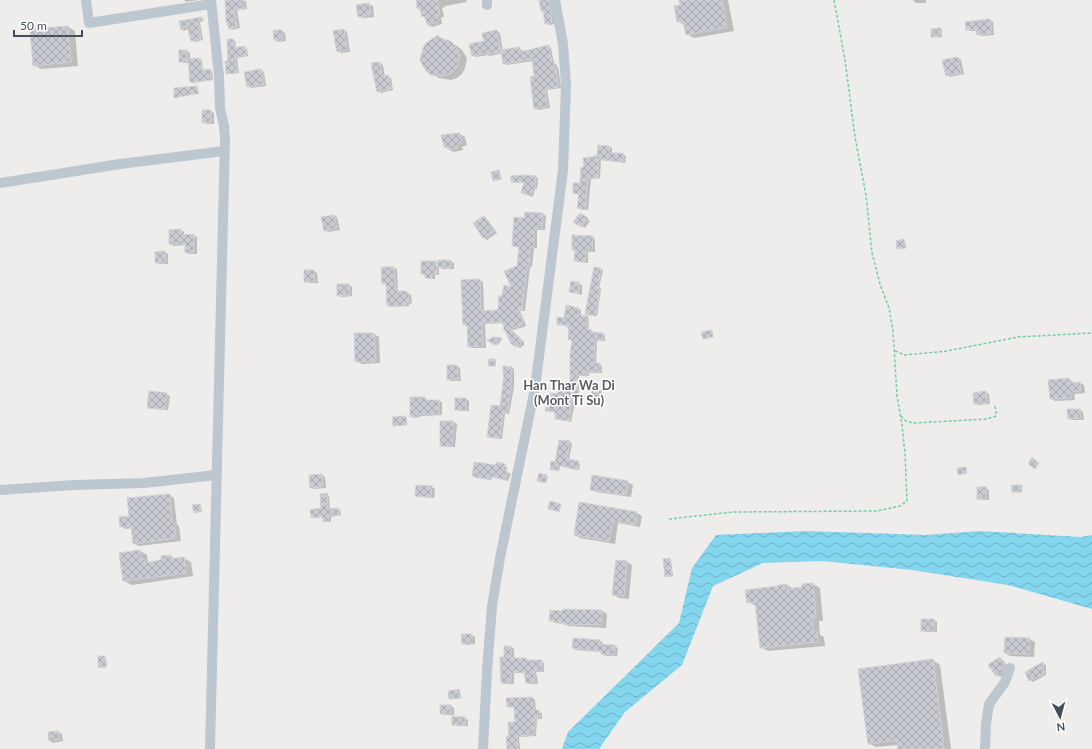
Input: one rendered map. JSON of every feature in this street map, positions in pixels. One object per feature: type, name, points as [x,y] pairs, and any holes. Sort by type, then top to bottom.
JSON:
[{"type":"street","points":[[86,0],[89,23],[211,2],[219,76],[220,108],[224,126],[224,151],[210,749]]},
{"type":"street","points":[[483,749],[492,606],[500,558],[535,388],[563,170],[566,85],[563,44],[555,0]]},
{"type":"street","points":[[0,183],[120,164],[224,151]]},
{"type":"street","points":[[0,490],[74,484],[144,483],[216,475]]},
{"type":"street","points":[[985,749],[986,724],[989,704],[1005,682],[1010,668]]},
{"type":"path","points":[[670,519],[733,512],[877,511],[900,506],[907,501],[905,454],[901,416],[897,396],[893,331],[889,308],[880,284],[872,253],[866,195],[855,137],[845,60],[834,0]]},
{"type":"path","points":[[895,351],[905,355],[947,351],[1018,337],[1092,333]]},
{"type":"path","points":[[901,416],[906,421],[914,423],[987,419],[996,416],[994,404]]},
{"type":"water","points":[[805,531],[927,535],[980,531],[1081,537],[1092,535],[1092,609],[1008,585],[912,570],[822,561],[763,563],[713,586],[682,665],[625,712],[599,749],[562,749],[568,732],[679,623],[692,568],[716,535]]},
{"type":"building","points":[[225,0],[244,0],[245,8],[234,10],[237,27],[229,29],[226,20]]},
{"type":"building","points":[[416,0],[437,0],[440,15],[437,15],[438,22],[427,25],[425,16],[422,17],[420,9],[417,8]]},
{"type":"building","points":[[539,0],[549,0],[552,22],[545,24],[543,11],[541,11]]},
{"type":"building","points":[[679,0],[722,0],[727,27],[686,35],[683,21],[677,22],[674,6],[680,5]]},
{"type":"building","points":[[369,3],[371,15],[358,17],[356,5]]},
{"type":"building","points":[[202,17],[202,19],[198,21],[201,39],[191,41],[187,26],[181,30],[179,21]]},
{"type":"building","points":[[990,19],[992,33],[977,35],[976,29],[966,30],[965,22]]},
{"type":"building","points":[[68,26],[71,62],[33,66],[30,29]]},
{"type":"building","points":[[941,28],[941,37],[931,37],[931,29]]},
{"type":"building","points":[[344,29],[347,50],[337,52],[333,31]]},
{"type":"building","points":[[273,30],[282,30],[283,40],[274,40]]},
{"type":"building","points":[[497,30],[501,52],[472,56],[469,44],[484,41],[482,33]]},
{"type":"building","points":[[438,35],[439,38],[450,41],[460,54],[455,70],[443,76],[431,75],[426,71],[420,60],[426,43]]},
{"type":"building","points":[[227,39],[233,39],[234,48],[245,46],[246,55],[235,57],[237,73],[226,74],[225,61],[228,61]]},
{"type":"building","points":[[549,45],[552,63],[554,62],[556,70],[558,87],[545,89],[547,107],[534,109],[530,77],[534,76],[532,59],[503,64],[501,50],[520,47],[520,52]]},
{"type":"building","points":[[179,50],[187,50],[187,62],[179,62]]},
{"type":"building","points":[[958,57],[961,73],[946,76],[942,60]]},
{"type":"building","points":[[200,58],[202,70],[210,69],[211,80],[190,82],[188,59]]},
{"type":"building","points":[[380,62],[382,77],[388,75],[391,89],[377,92],[371,63]]},
{"type":"building","points":[[261,69],[264,84],[247,87],[244,72]]},
{"type":"building","points":[[197,86],[198,93],[174,98],[174,88]]},
{"type":"building","points":[[202,110],[211,110],[211,122],[202,123]]},
{"type":"building","points":[[460,133],[462,142],[457,144],[458,148],[448,149],[448,147],[444,147],[441,135]]},
{"type":"building","points":[[598,145],[610,146],[609,153],[623,153],[623,162],[598,159],[598,177],[588,178],[585,210],[577,208],[579,194],[573,193],[573,183],[580,183],[581,167],[584,167],[583,158],[597,156]]},
{"type":"building","points":[[499,170],[501,179],[493,181],[491,172]]},
{"type":"building","points":[[511,176],[536,176],[535,188],[533,188],[531,196],[521,193],[524,182],[511,182]]},
{"type":"building","points":[[525,212],[543,213],[542,229],[534,228],[534,247],[530,247],[529,266],[527,265],[522,310],[518,310],[523,323],[509,329],[520,338],[521,344],[516,347],[511,344],[505,330],[503,330],[504,327],[502,322],[482,323],[483,346],[468,347],[467,325],[463,325],[461,280],[480,279],[481,311],[498,310],[499,296],[502,296],[504,285],[511,287],[504,271],[517,266],[519,247],[512,246],[514,217],[524,218]]},
{"type":"building","points":[[580,213],[588,218],[581,227],[573,222]]},
{"type":"building","points":[[334,215],[337,228],[324,231],[321,217]]},
{"type":"building","points":[[484,216],[494,231],[483,238],[473,223]]},
{"type":"building","points":[[181,229],[181,235],[194,234],[194,252],[185,253],[185,244],[169,244],[169,230]]},
{"type":"building","points":[[572,235],[593,236],[592,251],[586,251],[585,262],[574,261],[575,250],[572,250]]},
{"type":"building","points":[[904,239],[906,248],[897,249],[896,241]]},
{"type":"building","points":[[165,251],[165,263],[155,263],[155,252]]},
{"type":"building","points":[[438,260],[451,260],[450,268],[438,267]]},
{"type":"building","points":[[421,261],[437,261],[437,274],[432,274],[432,278],[425,278],[425,274],[421,274]]},
{"type":"building","points":[[381,267],[394,267],[396,291],[408,292],[409,302],[406,302],[406,305],[387,306],[386,283],[382,284]]},
{"type":"building","points":[[594,267],[601,268],[598,287],[600,287],[595,316],[585,314]]},
{"type":"building","points":[[304,270],[314,270],[315,281],[304,282]]},
{"type":"building","points":[[571,281],[579,282],[579,294],[569,292]]},
{"type":"building","points":[[337,284],[349,284],[350,295],[337,296]]},
{"type":"building","points":[[566,305],[579,308],[579,315],[588,316],[586,329],[592,330],[592,332],[603,333],[603,341],[595,340],[594,363],[600,363],[600,372],[587,372],[587,376],[577,375],[578,397],[574,397],[572,402],[569,421],[555,419],[555,412],[545,411],[547,402],[549,402],[550,393],[557,394],[559,382],[570,383],[570,355],[572,340],[568,339],[569,327],[566,327],[566,325],[557,325],[557,317],[564,318]]},
{"type":"building","points":[[712,330],[713,337],[703,339],[701,332]]},
{"type":"building","points":[[354,333],[374,333],[376,361],[355,362]]},
{"type":"building","points":[[494,337],[502,338],[494,345],[487,340]]},
{"type":"building","points":[[489,359],[495,359],[495,366],[488,366]]},
{"type":"building","points":[[447,365],[457,365],[458,379],[447,380]]},
{"type":"building","points":[[503,366],[512,367],[507,414],[503,413],[500,438],[487,437],[491,405],[500,406],[504,376]]},
{"type":"building","points":[[1069,378],[1069,383],[1080,382],[1081,391],[1070,392],[1071,398],[1050,399],[1048,380]]},
{"type":"building","points":[[593,387],[599,388],[597,401],[590,400]]},
{"type":"building","points":[[149,391],[167,393],[165,409],[147,408]]},
{"type":"building","points":[[986,391],[987,403],[974,404],[973,393]]},
{"type":"building","points":[[410,397],[425,397],[425,400],[439,400],[439,414],[418,414],[418,416],[410,417]]},
{"type":"building","points":[[455,398],[466,398],[466,410],[455,410]]},
{"type":"building","points":[[1067,409],[1080,409],[1081,418],[1068,419]]},
{"type":"building","points":[[406,416],[407,425],[393,426],[392,417]]},
{"type":"building","points":[[440,421],[454,421],[452,446],[440,446]]},
{"type":"building","points":[[559,440],[570,441],[567,459],[579,461],[577,470],[558,465],[557,470],[550,470],[551,461],[555,462]]},
{"type":"building","points":[[1032,457],[1039,463],[1035,469],[1028,464]]},
{"type":"building","points":[[474,462],[496,465],[497,462],[505,464],[503,470],[508,472],[505,480],[489,476],[488,479],[472,476]]},
{"type":"building","points":[[966,467],[967,473],[958,475],[957,468]]},
{"type":"building","points":[[539,473],[547,475],[545,483],[537,481]]},
{"type":"building","points":[[322,474],[323,487],[310,488],[309,475]]},
{"type":"building","points":[[592,475],[628,481],[626,495],[590,490]]},
{"type":"building","points":[[416,485],[432,486],[431,497],[415,496]]},
{"type":"building","points":[[1011,485],[1022,485],[1022,492],[1012,492]]},
{"type":"building","points":[[977,487],[986,487],[986,499],[977,499]]},
{"type":"building","points":[[327,493],[328,509],[338,508],[339,514],[329,516],[329,521],[323,522],[322,516],[311,518],[310,510],[321,508],[320,494]]},
{"type":"building","points":[[170,494],[172,522],[174,522],[176,538],[133,544],[131,526],[120,527],[119,517],[129,516],[127,498]]},
{"type":"building","points":[[550,501],[561,504],[559,512],[548,509]]},
{"type":"building","points":[[579,502],[637,512],[635,525],[613,521],[609,541],[574,535]]},
{"type":"building","points":[[200,504],[202,511],[194,513],[192,505]]},
{"type":"building","points":[[140,550],[141,559],[144,559],[144,563],[161,560],[161,556],[171,555],[171,559],[184,557],[186,573],[123,581],[119,553]]},
{"type":"building","points":[[670,558],[672,575],[665,577],[663,559]]},
{"type":"building","points":[[616,560],[627,561],[624,596],[612,595]]},
{"type":"building","points":[[813,583],[816,617],[812,617],[813,632],[817,632],[818,642],[760,648],[755,602],[747,603],[745,590],[787,584],[788,589],[802,587],[802,584]]},
{"type":"building","points":[[563,609],[602,610],[601,625],[562,624],[562,622],[549,621],[550,610],[563,611]]},
{"type":"building","points":[[921,619],[934,619],[934,631],[921,631]]},
{"type":"building","points":[[461,634],[472,634],[472,643],[462,644]]},
{"type":"building","points":[[1005,637],[1030,638],[1029,654],[1004,653]]},
{"type":"building","points":[[573,638],[600,640],[599,644],[615,645],[614,655],[601,654],[601,651],[572,648]]},
{"type":"building","points":[[504,646],[511,646],[511,658],[542,660],[542,671],[534,671],[535,683],[526,683],[524,672],[511,672],[511,683],[501,683],[500,657],[504,657]]},
{"type":"building","points":[[98,656],[105,656],[106,667],[98,667]]},
{"type":"building","points":[[1000,657],[1005,665],[1002,672],[996,676],[988,665]]},
{"type":"building","points":[[933,659],[944,749],[898,749],[897,740],[868,744],[858,669]]},
{"type":"building","points":[[1043,662],[1044,674],[1029,681],[1025,672]]},
{"type":"building","points":[[459,689],[461,698],[449,699],[448,691]]},
{"type":"building","points":[[533,697],[533,710],[539,710],[540,718],[535,718],[534,735],[517,736],[518,749],[507,749],[506,736],[509,736],[508,722],[515,722],[514,707],[507,707],[506,698]]},
{"type":"building","points":[[440,705],[451,705],[451,713],[440,714]]},
{"type":"building","points":[[452,716],[465,717],[465,725],[452,725]]},
{"type":"building","points":[[58,731],[60,740],[49,741],[48,732]]},
{"type":"district","name":"Han Thar Wa Di (Mont Ti Su)","points":[[569,392]]}]
